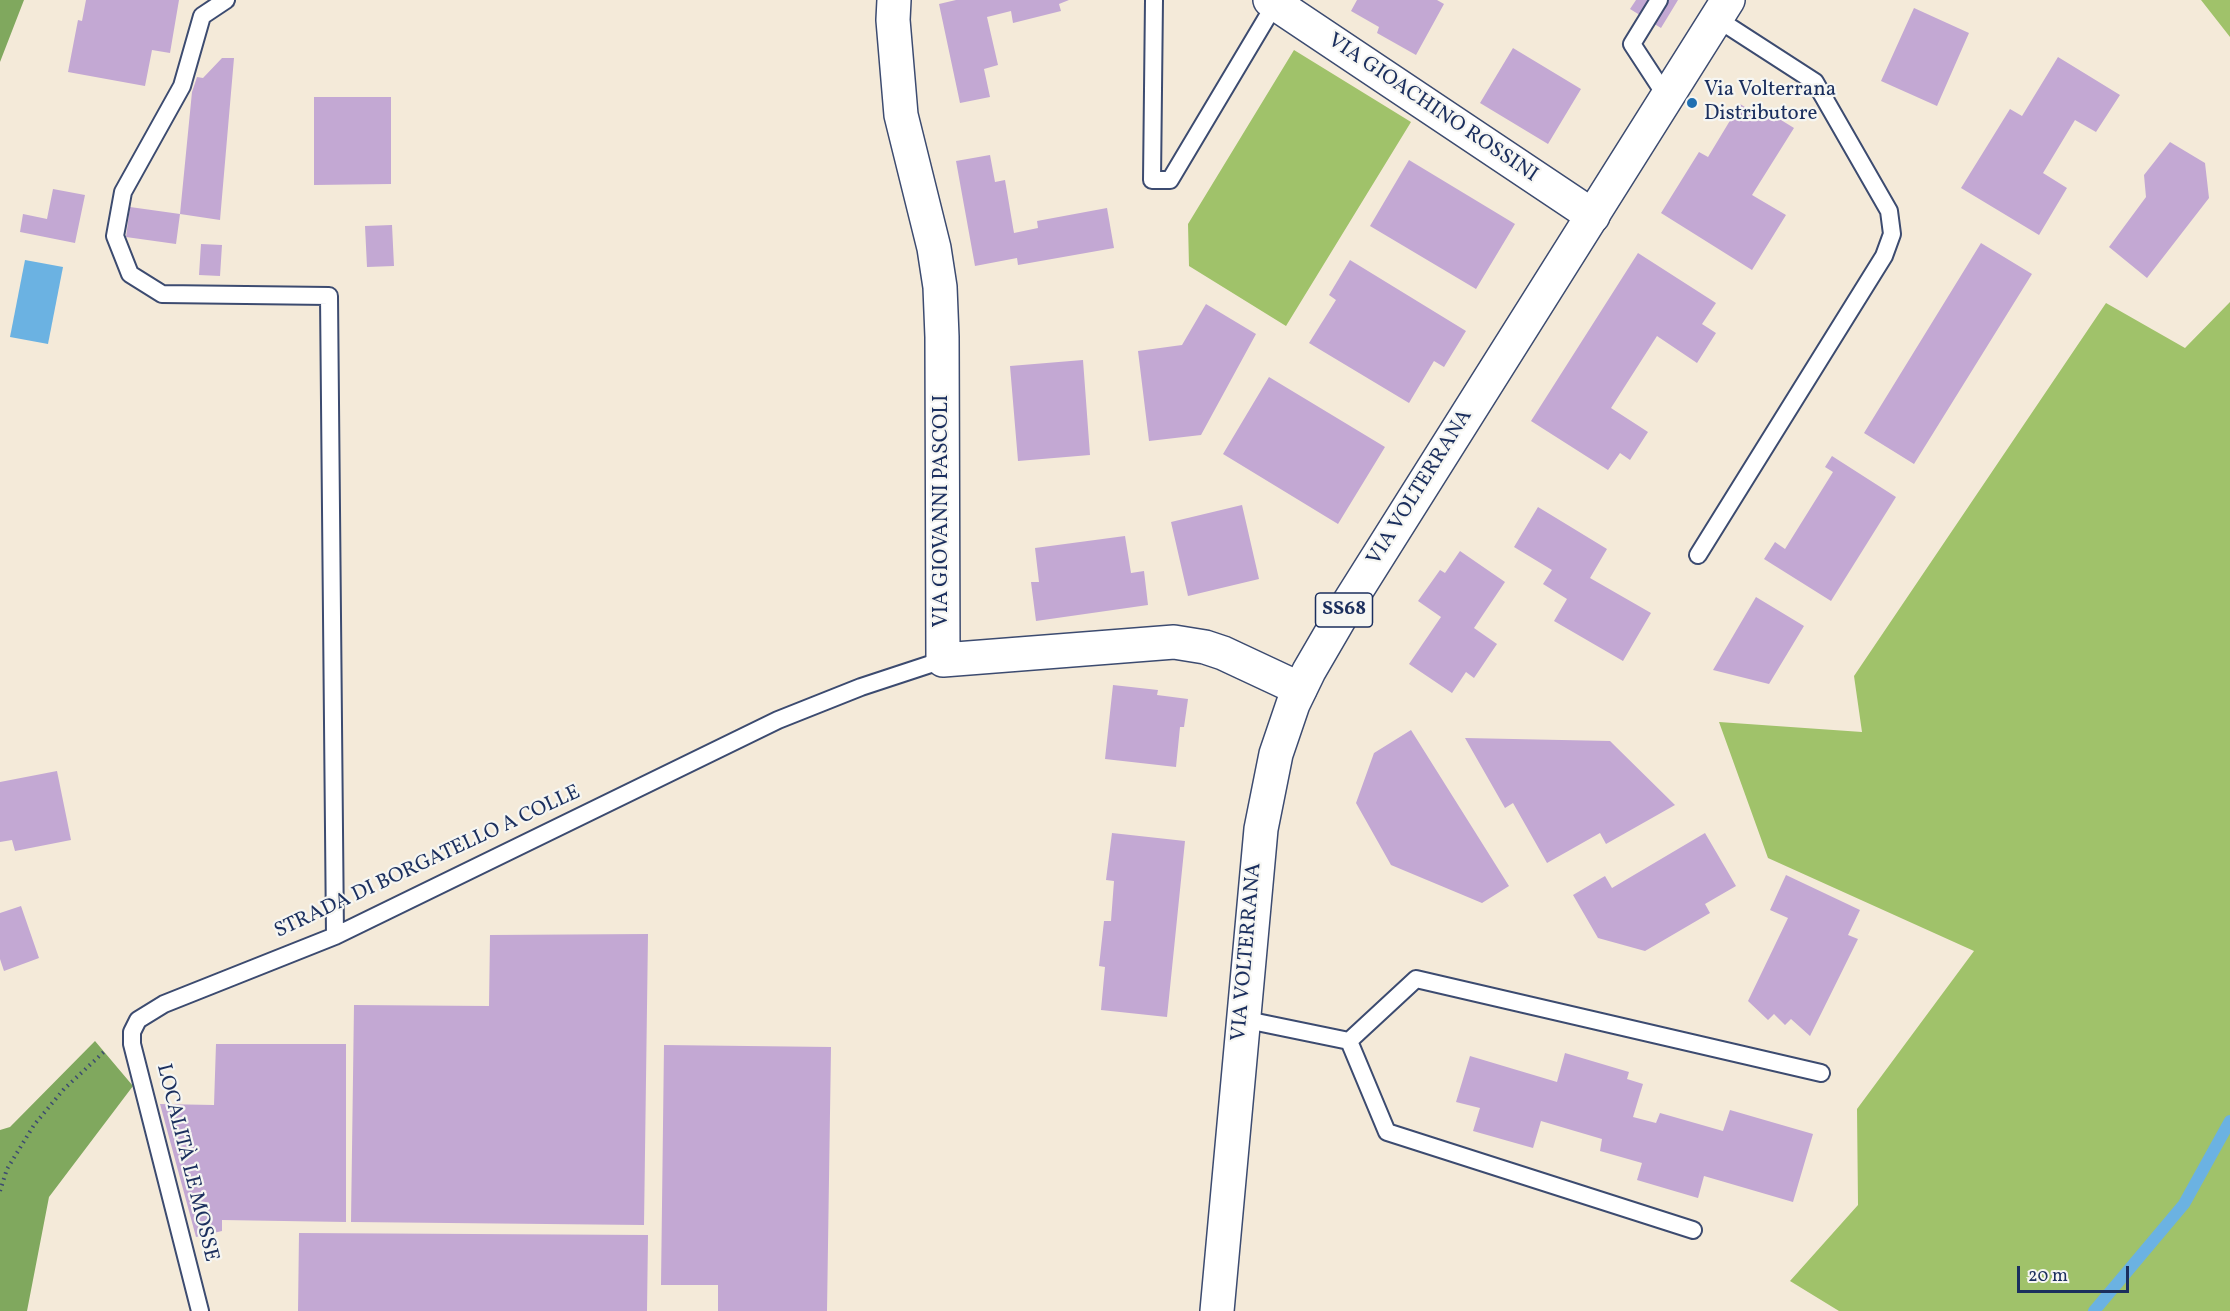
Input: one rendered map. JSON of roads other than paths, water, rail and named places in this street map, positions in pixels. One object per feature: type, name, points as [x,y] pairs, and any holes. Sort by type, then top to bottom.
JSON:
[{"type":"main road","name":"VIA GIOVANNI PASCOLI","points":[[894,0],[894,30],[901,115],[934,248],[940,287],[943,660]]},
{"type":"main road","name":"VIA GIOACHINO ROSSINI","points":[[1274,1],[1593,216]]},
{"type":"main road","name":"VIA VOLTERRANA","points":[[1217,1311],[1255,873],[1265,803],[1276,754],[1288,718],[1300,689],[1354,594],[1722,9]]},
{"type":"main road","points":[[943,660],[1174,642],[1205,647],[1223,653],[1300,689]]},
{"type":"lane","points":[[226,0],[202,16],[182,86],[123,192],[115,236],[130,274],[162,294],[329,296],[335,936]]},
{"type":"lane","points":[[1154,0],[1152,180],[1170,180],[1274,1]]},
{"type":"lane","points":[[1659,0],[1632,44],[1666,96]]},
{"type":"lane","points":[[1698,555],[1884,256],[1892,234],[1889,211],[1815,82],[1722,9]]},
{"type":"lane","name":"STRADA DI BORGATELLO A COLLE","points":[[133,1026],[150,1011],[164,1004],[335,936],[778,720],[861,687],[943,660]]},
{"type":"lane","points":[[1349,1041],[1416,979],[1821,1073]]},
{"type":"lane","points":[[1242,1019],[1349,1041]]},
{"type":"lane","name":"LOCALITÀ LE MOSSE","points":[[133,1026],[132,1044],[200,1311]]},
{"type":"lane","points":[[1349,1041],[1387,1132],[1693,1230]]},
{"type":"water","points":[[25,260],[63,267],[48,344],[10,337]]},
{"type":"waterway","points":[[2094,1311],[2184,1204],[2230,1121]]},
{"type":"place","name":"Via Volterrana Distributore","points":[[1692,103]]}]
